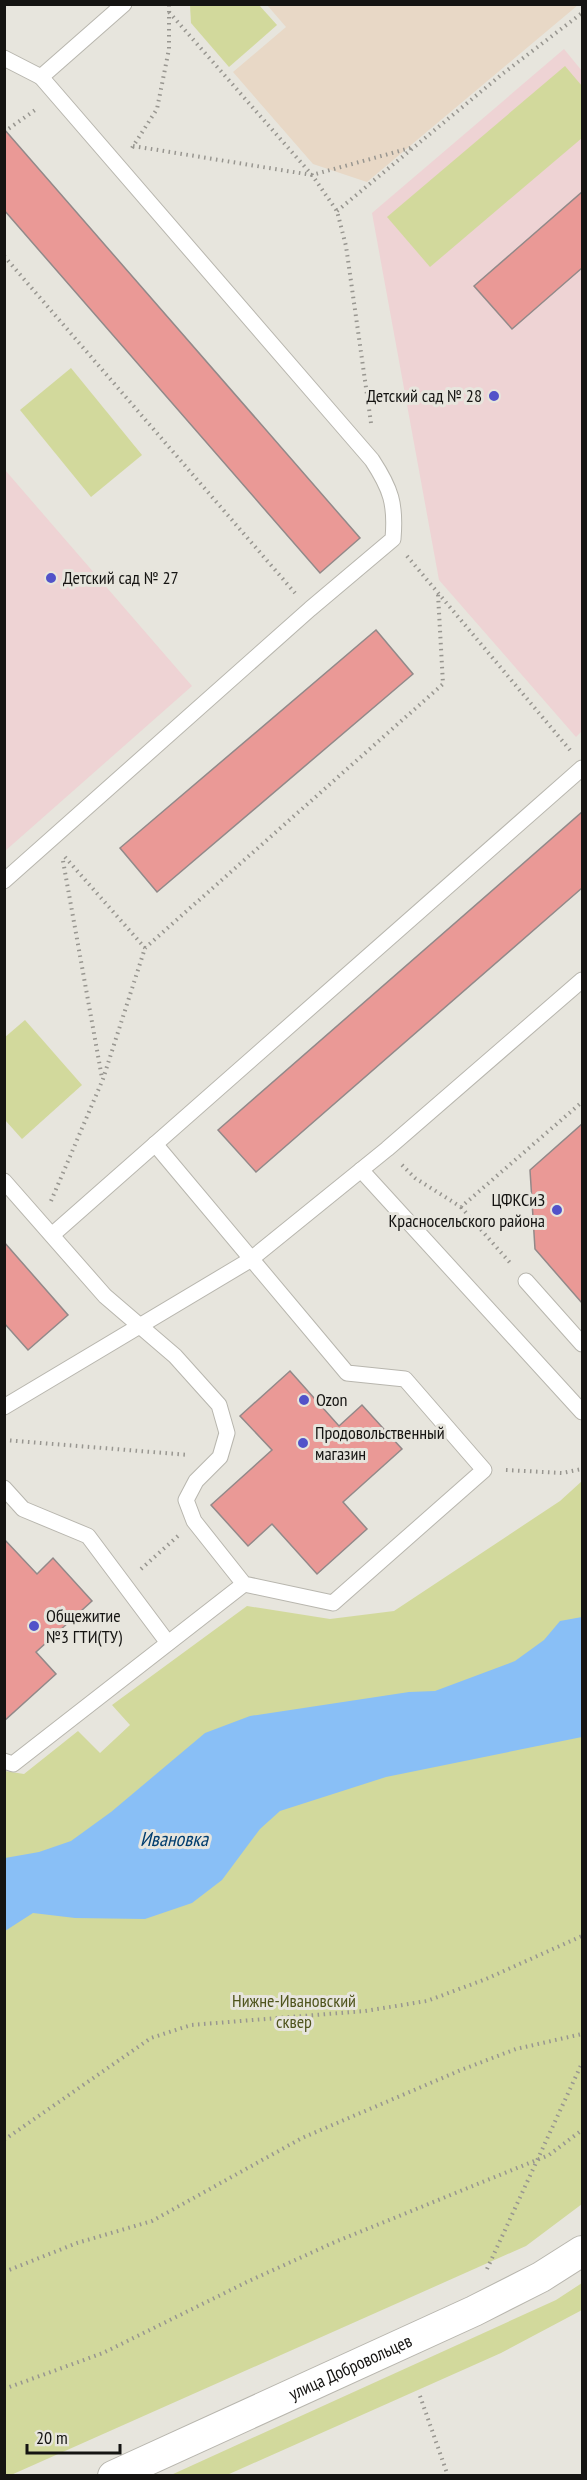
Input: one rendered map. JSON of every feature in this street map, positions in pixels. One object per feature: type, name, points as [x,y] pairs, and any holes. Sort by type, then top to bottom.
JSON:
[{"type":"street","name":"улица Добровольцев","points":[[113,2475],[474,2311],[542,2277],[582,2251]]},
{"type":"lane","points":[[41,77],[124,4]]},
{"type":"lane","points":[[4,57],[41,77],[372,460],[388,484],[395,512],[393,539],[309,609],[4,881]]},
{"type":"lane","points":[[47,1229],[155,1144],[579,761]]},
{"type":"lane","points":[[5,1405],[250,1260],[361,1170],[582,980]]},
{"type":"lane","points":[[4,1181],[105,1296],[175,1356],[219,1405],[227,1433],[220,1457],[196,1481],[186,1500],[194,1521],[244,1584],[333,1603],[484,1470],[405,1379],[347,1373],[155,1144]]},
{"type":"lane","points":[[361,1170],[582,1412]]},
{"type":"lane","points":[[526,1281],[582,1344]]},
{"type":"lane","points":[[4,1488],[23,1509],[88,1536],[168,1643]]},
{"type":"lane","points":[[4,1761],[13,1764],[244,1584]]},
{"type":"path","points":[[119,168],[157,109],[169,49],[169,4]]},
{"type":"path","points":[[169,12],[312,175],[338,211],[346,246],[370,412],[372,460]]},
{"type":"path","points":[[338,211],[501,75],[582,14]]},
{"type":"path","points":[[4,132],[56,94]]},
{"type":"path","points":[[133,146],[312,175],[416,146]]},
{"type":"path","points":[[4,256],[309,609]]},
{"type":"path","points":[[393,539],[579,761]]},
{"type":"path","points":[[47,1229],[103,1079],[145,948],[443,684],[438,594]]},
{"type":"path","points":[[103,1079],[61,853],[145,948]]},
{"type":"path","points":[[461,1207],[582,1102]]},
{"type":"path","points":[[415,1178],[461,1207],[526,1281]]},
{"type":"path","points":[[4,1440],[220,1457]]},
{"type":"path","points":[[505,1470],[562,1473],[582,1469]]},
{"type":"path","points":[[124,1585],[194,1521]]},
{"type":"path","points":[[4,2140],[151,2038],[191,2025],[365,2011],[427,2001],[486,1979],[582,1936]]},
{"type":"path","points":[[4,2272],[77,2243],[152,2221],[302,2138],[460,2070],[516,2049],[582,2034]]},
{"type":"path","points":[[485,2275],[582,2063]]},
{"type":"path","points":[[4,2389],[103,2353],[249,2281],[537,2158],[549,2155],[582,2130]]},
{"type":"path","points":[[420,2396],[448,2475]]},
{"type":"shaded area","points":[[267,5],[578,5],[367,182],[313,164],[233,72],[286,27]]},
{"type":"shaded area","name":"Детский сад № 28","points":[[564,49],[582,71],[582,731],[576,737],[439,580],[372,213]]},
{"type":"shaded area","name":"Детский сад № 27","points":[[5,470],[192,686],[4,851]]},
{"type":"green space","points":[[190,5],[259,5],[277,25],[229,67],[191,23]]},
{"type":"green space","points":[[565,66],[582,86],[582,138],[430,267],[387,217]]},
{"type":"green space","points":[[71,368],[142,455],[91,497],[20,410]]},
{"type":"green space","points":[[25,1020],[82,1085],[22,1139],[5,1120],[4,1038]]},
{"type":"green space","name":"Нижне-Ивановский сквер","points":[[582,1481],[582,2204],[526,2246],[5,2476],[5,1771],[24,1774],[78,1731],[100,1753],[130,1725],[112,1705],[247,1606],[330,1619],[394,1611],[560,1501]]},
{"type":"green space","points":[[582,2283],[582,2310],[501,2353],[227,2475],[171,2475],[556,2300]]},
{"type":"water","name":"Ивановка","points":[[582,1617],[582,1737],[386,1777],[280,1811],[260,1829],[222,1880],[192,1903],[145,1919],[75,1918],[33,1913],[5,1931],[5,1858],[39,1852],[71,1841],[111,1812],[205,1733],[250,1716],[409,1692],[435,1691],[515,1661],[544,1640],[560,1621]]},
{"type":"building","points":[[4,129],[360,538],[320,573],[4,210]]},
{"type":"building","points":[[582,192],[582,268],[512,329],[474,286]]},
{"type":"building","points":[[376,630],[413,674],[157,892],[120,848]]},
{"type":"building","points":[[582,812],[582,888],[256,1172],[218,1130]]},
{"type":"building","name":"ЦФКСиЗ Красносельского района","points":[[582,1124],[582,1303],[535,1249],[530,1170]]},
{"type":"building","points":[[4,1242],[68,1315],[28,1350],[4,1323]]},
{"type":"building","points":[[290,1371],[339,1426],[362,1405],[402,1449],[343,1502],[367,1529],[317,1574],[272,1524],[248,1546],[211,1505],[272,1450],[240,1416]]},
{"type":"building","name":"Общежитие №3 ГТИ(ТУ)","points":[[4,1539],[37,1574],[53,1558],[92,1601],[36,1652],[56,1674],[4,1721]]},
{"type":"place","name":"Детский сад № 28","points":[[494,396]]},
{"type":"place","name":"Детский сад № 27","points":[[51,578]]},
{"type":"place","name":"ЦФКСиЗ Красносельского района","points":[[557,1210]]},
{"type":"place","name":"Ozon","points":[[304,1400]]},
{"type":"place","name":"Продовольственный магазин","points":[[303,1443]]},
{"type":"place","name":"Общежитие №3 ГТИ(ТУ)","points":[[34,1626]]}]
